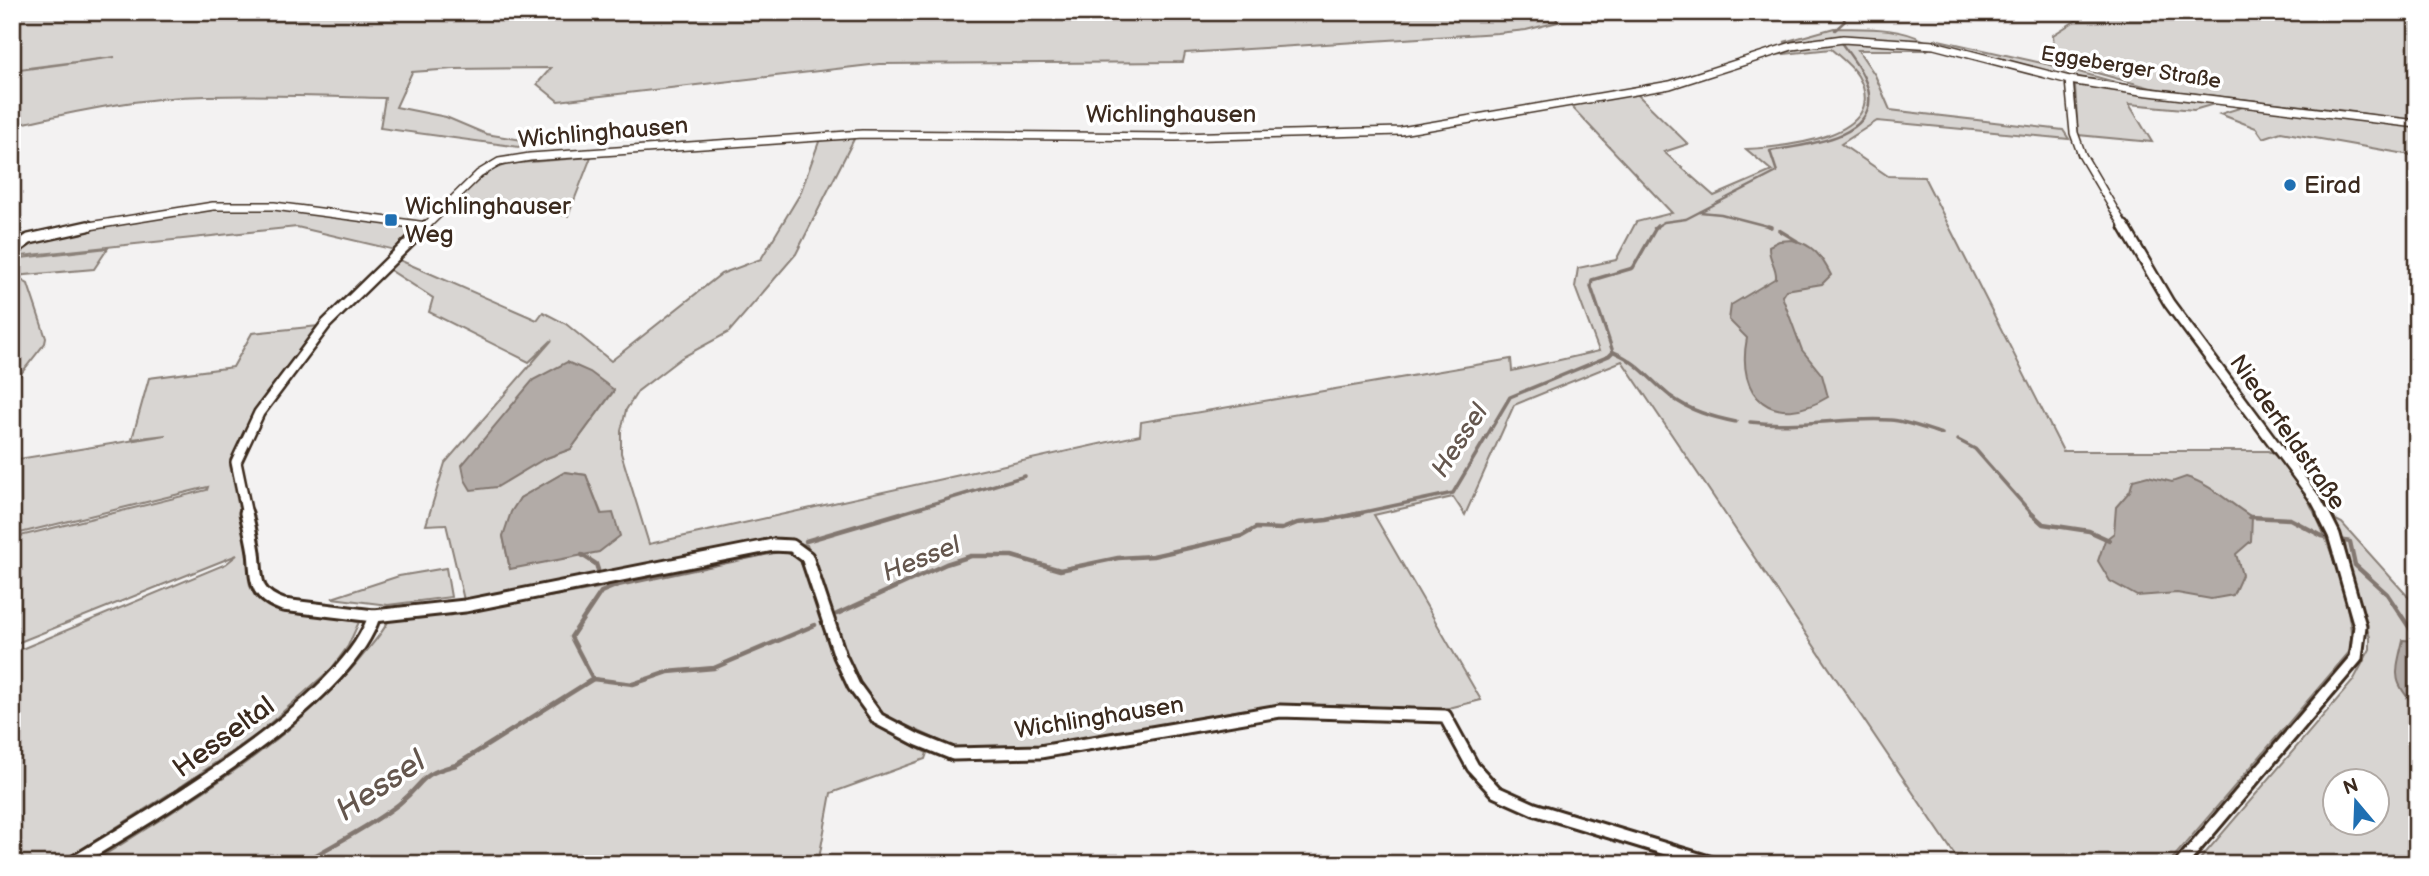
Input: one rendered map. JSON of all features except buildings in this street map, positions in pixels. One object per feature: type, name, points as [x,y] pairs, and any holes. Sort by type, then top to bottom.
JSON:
[{"type":"street","name":"Eggeberger Straße","points":[[1759,55],[1816,41],[1895,41],[1965,52],[2069,80],[2417,124]]},
{"type":"street","name":"Wichlinghausen","points":[[1715,864],[1534,809],[1496,792],[1473,767],[1445,716],[1280,711],[1241,715],[1040,752],[953,754],[918,740],[878,719],[854,686],[840,656],[807,557],[791,544],[773,545],[465,606],[374,616],[283,605],[269,600],[256,584],[254,551],[236,462],[259,413],[326,324],[479,174],[499,162],[530,157],[862,134],[1176,136],[1401,131],[1650,89],[1688,80],[1759,55]]},
{"type":"street","name":"Niederfeldstraße","points":[[2069,80],[2074,133],[2082,155],[2124,231],[2169,303],[2316,499],[2335,540],[2360,626],[2356,657],[2181,864]]},
{"type":"street","points":[[12,251],[29,239],[57,230],[213,206],[274,206],[427,226]]},
{"type":"street","name":"Hesseltal","points":[[71,864],[249,752],[287,720],[360,647],[371,628],[374,616]]},
{"type":"shaded area","points":[[12,12],[1553,12],[1558,22],[1498,33],[1185,53],[1183,62],[879,64],[558,101],[537,84],[551,68],[412,72],[396,107],[446,117],[486,134],[528,141],[519,147],[380,128],[385,98],[252,95],[183,97],[109,106],[12,126],[12,71],[115,57],[12,70]]},
{"type":"shaded area","points":[[2104,12],[2262,12],[2340,19],[2335,12],[2417,12],[2417,122],[2347,111],[2155,89],[2075,67],[2054,46],[2053,35],[2083,16]]},
{"type":"shaded area","points":[[1834,28],[1892,31],[1925,41],[1841,37],[1784,42]]},
{"type":"shaded area","points":[[1934,39],[2126,85],[2050,72],[1939,43]]},
{"type":"shaded area","points":[[1845,41],[1932,47],[1927,50],[1858,50],[1875,75],[1890,110],[2063,130],[2069,139],[1877,121],[1841,144],[1888,176],[1924,177],[2063,451],[2268,451],[2283,463],[2299,484],[2327,541],[2346,603],[2351,630],[2351,650],[2168,864],[1961,864],[1622,361],[1514,405],[1465,515],[1453,497],[1374,515],[1481,700],[1445,709],[1313,705],[1242,710],[1037,748],[955,748],[897,721],[887,732],[927,753],[925,759],[831,793],[818,864],[90,864],[200,794],[272,743],[336,685],[375,641],[390,618],[538,599],[783,551],[799,558],[821,611],[830,608],[807,545],[793,541],[621,574],[464,600],[446,524],[426,525],[445,463],[552,340],[529,362],[429,312],[433,298],[387,268],[397,259],[537,320],[543,312],[566,324],[611,361],[721,274],[761,259],[800,194],[820,139],[855,137],[796,254],[729,332],[681,358],[638,391],[626,410],[621,431],[621,453],[649,544],[1140,435],[1141,422],[1511,359],[1512,371],[1599,351],[1575,287],[1578,268],[1616,260],[1636,222],[1672,213],[1570,105],[1637,94],[1688,144],[1664,152],[1714,196],[1772,171],[1746,149],[1784,145],[1829,135],[1848,126],[1860,113],[1865,97],[1858,76],[1831,49],[1765,56],[1794,47]],"holes":[[[614,391],[571,449],[544,459]],[[565,472],[586,475],[602,515],[510,569],[503,536],[520,498]]]},
{"type":"shaded area","points":[[2075,86],[2221,102],[2194,110],[2129,104],[2152,142],[2078,135]]},
{"type":"shaded area","points":[[2249,105],[2417,127],[2417,156],[2281,132],[2263,138],[2256,128],[2220,114]]},
{"type":"shaded area","points":[[591,157],[568,216],[455,201],[489,171],[507,164]]},
{"type":"shaded area","points":[[235,207],[319,212],[420,227],[395,250],[297,227],[12,257],[12,244],[25,234]]},
{"type":"shaded area","points":[[1792,240],[1816,252],[1831,275],[1822,284],[1786,290],[1782,296],[1802,350],[1822,375],[1828,397],[1809,406],[1791,410],[1775,409],[1753,392],[1747,377],[1745,359],[1747,338],[1729,320],[1731,305],[1776,278],[1769,246],[1779,241]]},
{"type":"shaded area","points":[[108,248],[94,269],[14,276],[28,284],[46,338],[45,343],[12,385],[12,259]]},
{"type":"shaded area","points":[[319,326],[252,415],[230,465],[246,542],[250,586],[255,596],[265,603],[281,608],[359,622],[348,646],[332,668],[259,733],[183,785],[58,864],[12,864],[12,653],[226,564],[237,555],[12,645],[12,538],[207,490],[208,487],[12,535],[12,460],[166,435],[132,439],[149,378],[233,367],[252,333]]},
{"type":"shaded area","points":[[567,362],[590,372],[614,390],[571,449],[544,459],[497,487],[471,490],[465,480],[462,465],[533,380]]},
{"type":"shaded area","points":[[565,472],[586,475],[601,514],[613,513],[620,536],[599,552],[510,569],[503,536],[511,512],[520,498]]},
{"type":"shaded area","points":[[2148,476],[2172,482],[2186,477],[2195,480],[2252,517],[2251,541],[2236,554],[2242,575],[2233,595],[2211,599],[2177,593],[2137,596],[2110,581],[2098,561],[2105,540],[2114,533],[2116,507],[2130,491],[2133,480]]},
{"type":"shaded area","points":[[2332,518],[2342,523],[2411,600],[2417,600],[2417,864],[2196,864],[2353,681],[2370,649],[2370,637],[2352,584],[2345,544]]},
{"type":"shaded area","points":[[446,568],[451,597],[388,605],[332,598],[399,576]]},
{"type":"shaded area","points":[[2403,640],[2417,641],[2417,708],[2403,691],[2397,677]]},
{"type":"waterway","name":"Hessel","points":[[1835,30],[1845,21],[1840,12]]},
{"type":"waterway","name":"Hessel","points":[[1657,226],[1664,222],[1686,219],[1777,172],[1770,151],[1834,138],[1861,121],[1868,109],[1869,94],[1865,80],[1840,41]]},
{"type":"waterway","points":[[1700,212],[1721,214],[1771,227],[1768,226]]},
{"type":"waterway","name":"Hessel","points":[[1350,515],[1453,493],[1510,397],[1609,356],[1613,352],[1591,287],[1592,280],[1633,268],[1657,226]]},
{"type":"waterway","points":[[1779,230],[1797,241]]},
{"type":"waterway","points":[[1614,352],[1630,361],[1685,406],[1736,422]]},
{"type":"waterway","points":[[1750,422],[1785,424],[1890,420],[1942,434]]},
{"type":"waterway","points":[[1958,440],[1975,449],[2032,514]]},
{"type":"waterway","name":"Hessel","points":[[895,515],[1025,476]]},
{"type":"waterway","name":"Hessel","points":[[806,541],[901,513]]},
{"type":"waterway","name":"Hessel","points":[[837,614],[946,564],[971,556],[1012,556],[1060,570],[1118,558],[1153,556],[1242,536],[1256,528],[1282,529],[1297,523],[1362,513]]},
{"type":"waterway","points":[[2032,514],[2043,524],[2089,531],[2109,540]]},
{"type":"waterway","points":[[2250,517],[2290,519],[2322,536],[2332,538]]},
{"type":"waterway","points":[[2340,540],[2350,542],[2355,565],[2387,594],[2417,639]]},
{"type":"waterway","name":"Hessel","points":[[593,679],[571,637],[601,592],[618,585],[782,550]]},
{"type":"waterway","name":"Hessel","points":[[582,555],[596,564],[598,570]]},
{"type":"waterway","name":"Hessel","points":[[593,679],[633,684],[668,672],[714,668],[815,625]]},
{"type":"waterway","name":"Hessel","points":[[301,864],[388,812],[434,772],[456,765],[593,679]]},
{"type":"place","name":"Eirad","points":[[2290,185]]},
{"type":"place","name":"Wichlinghauser Weg","points":[[391,220]]}]
